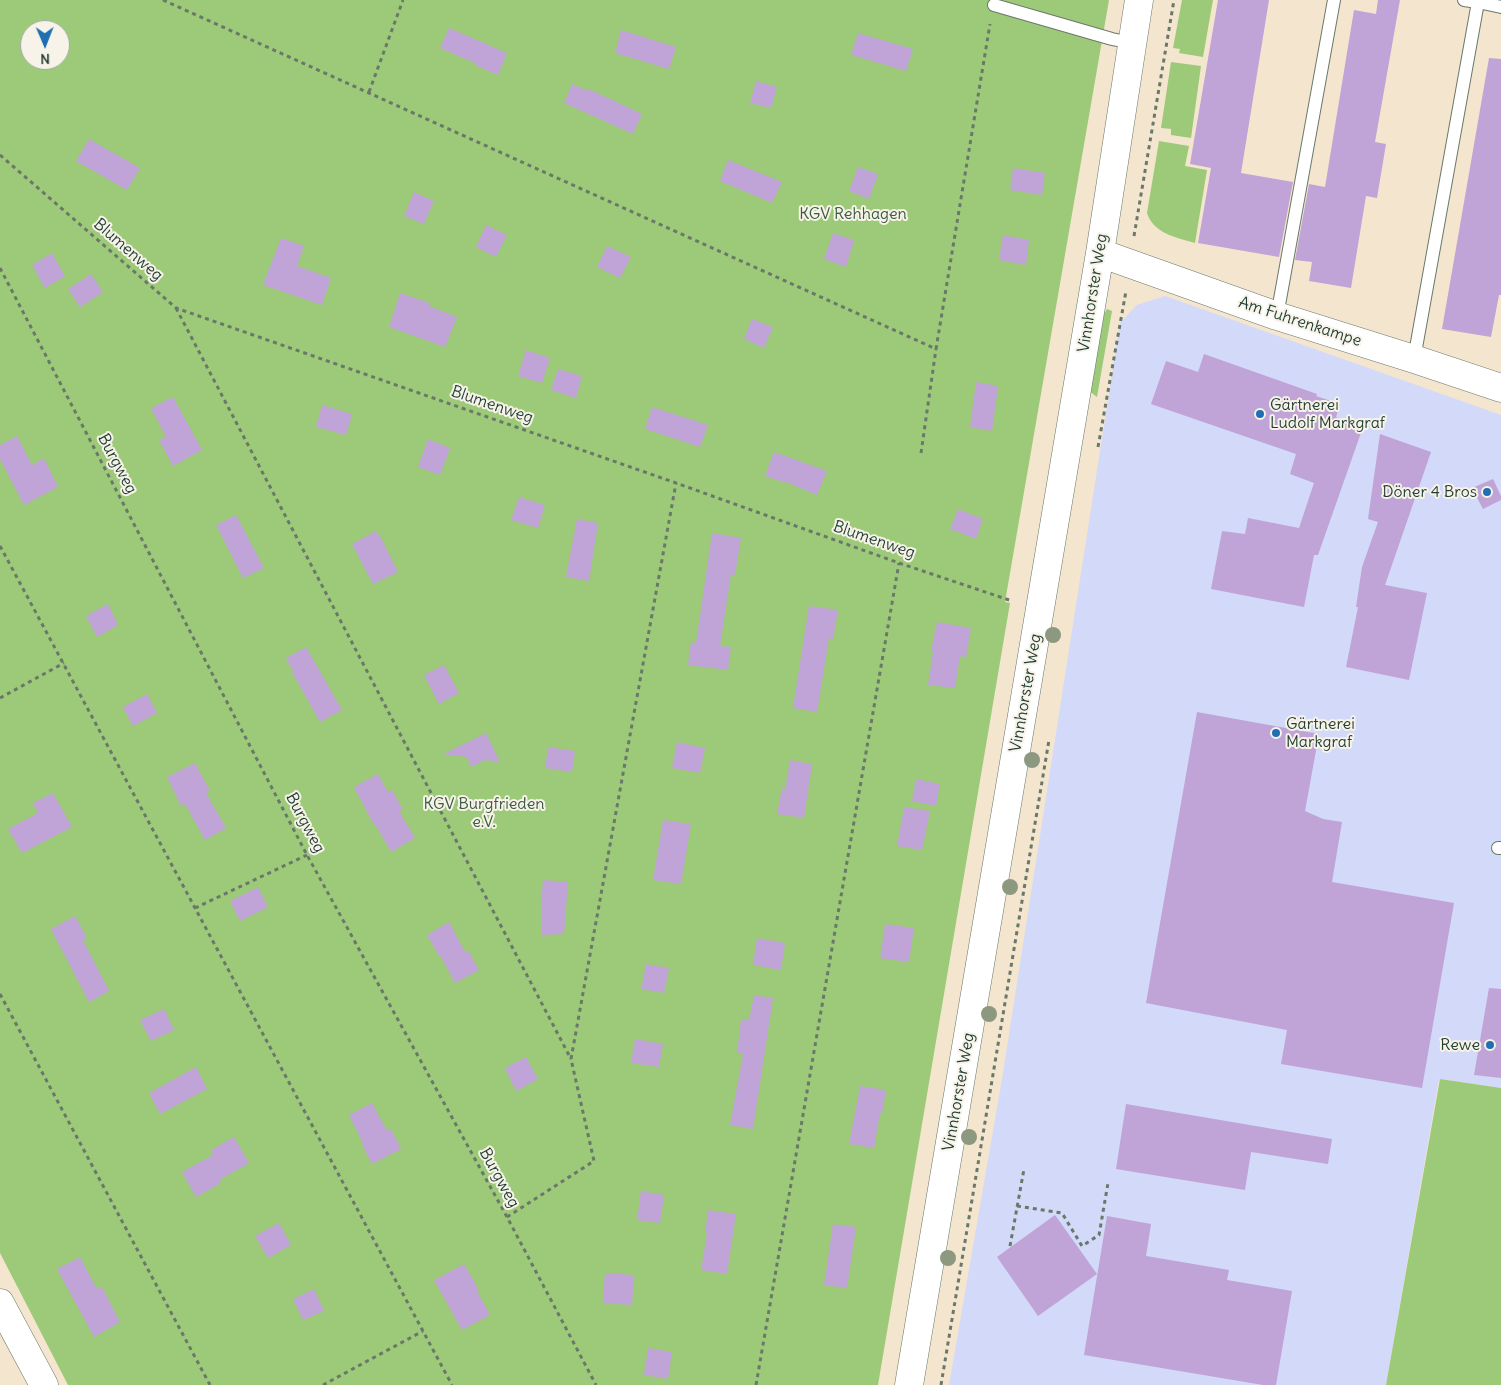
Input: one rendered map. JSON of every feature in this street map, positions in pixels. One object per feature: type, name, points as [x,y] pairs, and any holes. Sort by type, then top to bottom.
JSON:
[{"type":"street","name":"Vinnhorster Weg","points":[[909,1385],[1100,253],[1139,0]]},
{"type":"street","name":"Am Fuhrenkampe","points":[[1100,253],[1277,316],[1501,388]]},
{"type":"street","points":[[0,1303],[44,1385]]},
{"type":"lane","points":[[1277,316],[1334,0]]},
{"type":"lane","points":[[1464,0],[1501,7]]},
{"type":"lane","points":[[1414,359],[1478,2]]},
{"type":"lane","points":[[994,5],[1131,43]]},
{"type":"path","points":[[163,0],[936,349]]},
{"type":"path","points":[[369,92],[403,0]]},
{"type":"path","points":[[1098,452],[1126,297],[1129,262],[1174,0]]},
{"type":"path","points":[[921,452],[936,349],[994,5]]},
{"type":"path","name":"Blumenweg","points":[[0,155],[176,308],[900,563],[1020,603]]},
{"type":"path","name":"Burgweg","points":[[0,268],[307,855],[506,1216],[596,1385]]},
{"type":"path","points":[[176,308],[571,1059],[594,1161],[506,1216]]},
{"type":"path","points":[[571,1059],[676,483]]},
{"type":"path","points":[[0,546],[452,1385]]},
{"type":"path","points":[[756,1385],[900,563]]},
{"type":"path","points":[[0,698],[64,663]]},
{"type":"path","points":[[941,1385],[1050,736]]},
{"type":"path","points":[[195,908],[307,855]]},
{"type":"path","points":[[0,994],[210,1385]]},
{"type":"path","points":[[1010,1246],[1024,1169]]},
{"type":"path","points":[[1017,1206],[1062,1214],[1082,1246],[1099,1235],[1108,1183]]},
{"type":"path","points":[[323,1385],[423,1331]]},
{"type":"shaded area","name":"Gärtnerei Markgraf","points":[[1165,296],[1501,415],[1501,1088],[1439,1079],[1386,1385],[949,1385],[1002,1079],[1120,323],[1137,305]]},
{"type":"green space","name":"KGV Burgfrieden e.V.","points":[[0,0],[1109,0],[1005,602],[1010,603],[878,1385],[68,1385],[0,1253]]},
{"type":"green space","points":[[1182,0],[1213,0],[1203,57],[1179,53],[1180,49],[1173,48]]},
{"type":"green space","points":[[1171,62],[1201,66],[1191,138],[1171,135],[1171,129],[1161,128]]},
{"type":"green space","points":[[1159,141],[1189,146],[1185,166],[1207,170],[1195,243],[1166,234],[1154,225],[1147,213]]},
{"type":"green space","points":[[1107,309],[1112,311],[1097,397],[1089,391],[1103,315]]},
{"type":"green space","points":[[1440,1079],[1501,1088],[1501,1385],[1386,1385]]},
{"type":"building","points":[[1218,0],[1269,0],[1241,173],[1293,182],[1279,257],[1198,243],[1211,168],[1190,164]]},
{"type":"building","points":[[1378,0],[1400,0],[1375,142],[1386,144],[1377,198],[1366,196],[1351,288],[1309,281],[1312,262],[1295,260],[1309,184],[1325,187],[1354,10],[1376,14]]},
{"type":"building","points":[[449,28],[507,53],[498,75],[440,48]]},
{"type":"building","points":[[621,30],[676,47],[669,69],[615,53]]},
{"type":"building","points":[[858,33],[913,49],[906,71],[851,55]]},
{"type":"building","points":[[1489,58],[1501,59],[1501,295],[1499,295],[1491,337],[1442,329]]},
{"type":"building","points":[[756,81],[777,87],[771,108],[750,103]]},
{"type":"building","points":[[572,84],[588,91],[589,89],[642,114],[633,134],[564,103]]},
{"type":"building","points":[[89,139],[140,168],[127,190],[76,161]]},
{"type":"building","points":[[728,160],[782,182],[772,203],[720,181]]},
{"type":"building","points":[[858,167],[878,174],[869,199],[849,191]]},
{"type":"building","points":[[1013,168],[1045,173],[1042,195],[1010,190]]},
{"type":"building","points":[[414,192],[434,201],[424,224],[404,216]]},
{"type":"building","points":[[486,225],[507,235],[496,257],[476,247]]},
{"type":"building","points":[[833,233],[854,240],[846,267],[824,259]]},
{"type":"building","points":[[1003,235],[1029,240],[1026,265],[999,260]]},
{"type":"building","points":[[281,238],[304,246],[297,266],[331,278],[322,305],[263,285]]},
{"type":"building","points":[[607,246],[631,257],[620,278],[597,267]]},
{"type":"building","points":[[52,253],[65,276],[45,288],[32,265]]},
{"type":"building","points":[[91,274],[103,292],[80,307],[68,289]]},
{"type":"building","points":[[400,293],[430,303],[429,306],[457,317],[445,347],[389,327]]},
{"type":"building","points":[[752,319],[773,327],[764,348],[744,339]]},
{"type":"building","points":[[526,350],[550,358],[542,383],[518,376]]},
{"type":"building","points":[[1204,354],[1340,404],[1336,417],[1363,427],[1318,555],[1314,555],[1304,607],[1211,589],[1222,531],[1245,534],[1248,518],[1299,528],[1314,483],[1290,474],[1296,454],[1151,404],[1166,361],[1198,372]]},
{"type":"building","points":[[558,369],[582,376],[576,398],[551,390]]},
{"type":"building","points":[[976,382],[998,386],[992,431],[970,427]]},
{"type":"building","points":[[173,397],[202,450],[173,466],[159,440],[166,437],[151,408]]},
{"type":"building","points":[[322,405],[352,414],[346,435],[316,427]]},
{"type":"building","points":[[652,407],[708,425],[700,447],[645,429]]},
{"type":"building","points":[[1380,434],[1431,452],[1385,585],[1427,593],[1409,680],[1346,667],[1358,607],[1356,607],[1362,567],[1378,522],[1368,519]]},
{"type":"building","points":[[17,436],[32,465],[44,458],[58,487],[24,505],[0,459],[0,445]]},
{"type":"building","points":[[428,439],[450,448],[440,475],[418,467]]},
{"type":"building","points":[[774,452],[827,471],[817,495],[786,482],[765,476]]},
{"type":"building","points":[[1493,479],[1501,500],[1483,509],[1472,488]]},
{"type":"building","points":[[519,497],[545,505],[538,528],[511,520]]},
{"type":"building","points":[[958,509],[983,519],[976,539],[950,529]]},
{"type":"building","points":[[236,515],[264,568],[243,578],[216,525]]},
{"type":"building","points":[[577,519],[598,523],[589,581],[566,577]]},
{"type":"building","points":[[376,531],[398,572],[373,584],[352,544]]},
{"type":"building","points":[[712,533],[741,538],[735,575],[731,574],[720,646],[731,647],[728,670],[688,665],[691,642],[696,643]]},
{"type":"building","points":[[108,604],[118,625],[97,637],[86,616]]},
{"type":"building","points":[[809,606],[838,610],[833,639],[829,638],[817,712],[793,708]]},
{"type":"building","points":[[937,622],[971,628],[966,658],[960,656],[955,688],[928,685],[933,651],[931,651]]},
{"type":"building","points":[[306,647],[342,710],[320,722],[286,658]]},
{"type":"building","points":[[444,665],[459,693],[439,704],[424,675]]},
{"type":"building","points":[[147,694],[157,713],[133,726],[123,707]]},
{"type":"building","points":[[1197,712],[1319,734],[1305,811],[1323,819],[1342,822],[1332,882],[1454,903],[1422,1088],[1281,1064],[1287,1030],[1146,1003]]},
{"type":"building","points":[[486,733],[500,762],[485,760],[471,767],[467,757],[443,754]]},
{"type":"building","points":[[677,742],[705,748],[700,773],[672,768]]},
{"type":"building","points":[[548,747],[575,751],[572,772],[545,768]]},
{"type":"building","points":[[790,760],[812,764],[804,818],[777,814],[782,788],[785,789]]},
{"type":"building","points":[[195,763],[210,791],[206,793],[226,828],[205,840],[185,804],[181,806],[167,777]]},
{"type":"building","points":[[378,774],[388,792],[392,790],[403,810],[399,811],[415,838],[391,852],[354,787]]},
{"type":"building","points":[[916,779],[940,784],[936,806],[912,801]]},
{"type":"building","points":[[53,793],[72,827],[22,853],[8,829],[38,813],[33,803]]},
{"type":"building","points":[[904,807],[930,811],[922,850],[897,846]]},
{"type":"building","points":[[663,820],[691,824],[681,884],[653,880]]},
{"type":"building","points":[[543,880],[568,882],[564,934],[542,935],[541,902]]},
{"type":"building","points":[[258,887],[268,907],[240,921],[230,901]]},
{"type":"building","points":[[75,916],[87,938],[83,940],[109,991],[89,1002],[51,929]]},
{"type":"building","points":[[449,922],[465,952],[468,950],[479,970],[455,983],[427,935]]},
{"type":"building","points":[[885,924],[914,928],[909,962],[880,958]]},
{"type":"building","points":[[757,938],[785,943],[781,970],[753,965]]},
{"type":"building","points":[[646,964],[669,968],[664,993],[641,989]]},
{"type":"building","name":"Rewe","points":[[1489,988],[1501,989],[1501,1078],[1474,1075]]},
{"type":"building","points":[[754,995],[773,998],[753,1129],[730,1125],[743,1054],[737,1053],[741,1019],[749,1020]]},
{"type":"building","points":[[164,1009],[174,1030],[151,1041],[140,1020]]},
{"type":"building","points":[[635,1039],[663,1044],[659,1067],[631,1063]]},
{"type":"building","points":[[526,1057],[538,1079],[516,1091],[505,1068]]},
{"type":"building","points":[[196,1067],[207,1089],[160,1114],[149,1093]]},
{"type":"building","points":[[860,1086],[886,1090],[874,1148],[849,1144]]},
{"type":"building","points":[[372,1103],[387,1131],[391,1129],[401,1149],[372,1164],[349,1115]]},
{"type":"building","points":[[1126,1104],[1332,1139],[1328,1164],[1251,1152],[1245,1190],[1116,1169]]},
{"type":"building","points":[[234,1137],[249,1163],[219,1180],[221,1183],[196,1197],[182,1172],[213,1155],[211,1150]]},
{"type":"building","points":[[641,1191],[664,1195],[660,1223],[637,1220]]},
{"type":"building","points":[[708,1210],[736,1214],[727,1274],[701,1270],[707,1234],[705,1234]]},
{"type":"building","points":[[1055,1215],[1097,1274],[1038,1316],[997,1257]]},
{"type":"building","points":[[1107,1216],[1151,1224],[1146,1256],[1229,1270],[1227,1280],[1292,1291],[1276,1385],[1263,1385],[1084,1355]]},
{"type":"building","points":[[279,1223],[291,1245],[268,1258],[255,1236]]},
{"type":"building","points":[[833,1224],[856,1227],[847,1288],[824,1285]]},
{"type":"building","points":[[80,1257],[97,1289],[102,1287],[120,1322],[94,1337],[57,1269]]},
{"type":"building","points":[[464,1264],[479,1290],[477,1291],[490,1315],[462,1330],[434,1280]]},
{"type":"building","points":[[605,1273],[634,1275],[632,1305],[603,1303]]},
{"type":"building","points":[[314,1289],[324,1311],[303,1320],[293,1299]]},
{"type":"building","points":[[648,1348],[672,1352],[668,1379],[644,1375]]},
{"type":"place","name":"Gärtnerei Ludolf Markgraf","points":[[1260,414]]},
{"type":"place","name":"Döner 4 Bros","points":[[1487,492]]},
{"type":"place","name":"Gärtnerei Markgraf","points":[[1276,733]]},
{"type":"place","name":"Rewe","points":[[1490,1045]]},
{"type":"park label","name":"KGV Rehhagen","points":[[853,214]]}]
